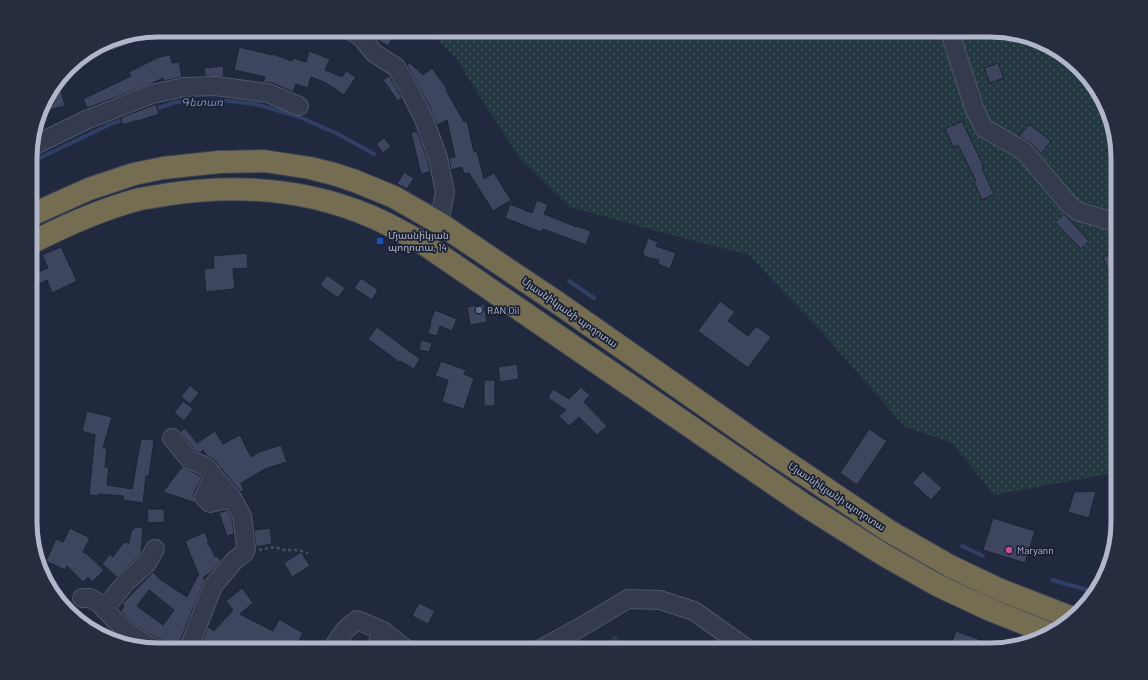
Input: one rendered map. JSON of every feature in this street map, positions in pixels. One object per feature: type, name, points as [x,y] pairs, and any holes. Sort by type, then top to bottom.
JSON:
[{"type":"highway","name":"Մյասնիկյանի պողոտա","points":[[37,212],[89,189],[134,174],[163,168],[219,162],[264,161],[310,168],[334,174],[394,196],[439,223],[558,303],[761,445],[889,531],[948,565],[998,589],[1067,616]]},
{"type":"highway","points":[[37,240],[110,208],[142,199],[189,191],[229,188],[302,195],[369,216],[421,242],[806,506],[884,555],[937,584],[988,609],[1043,631]]},
{"type":"street","points":[[360,37],[374,53],[396,67],[410,89],[424,119],[438,158],[445,192],[439,223]]},
{"type":"street","points":[[951,37],[975,110],[984,128],[1024,151],[1068,204],[1077,210],[1111,221]]},
{"type":"street","points":[[38,144],[86,120],[152,94],[184,87],[215,86],[268,93],[299,106]]},
{"type":"street","points":[[172,438],[190,460],[204,466],[232,498],[242,516],[246,547],[245,552],[234,561],[213,586],[191,643]]},
{"type":"street","points":[[104,609],[126,582],[147,562],[155,549]]},
{"type":"street","points":[[82,598],[90,598],[100,604],[119,633],[129,633],[143,642]]},
{"type":"street","points":[[553,643],[582,628],[628,599],[660,600],[694,611],[739,643]]},
{"type":"street","points":[[337,643],[345,630],[357,620],[383,631],[398,643]]},
{"type":"street","points":[[378,643],[383,631]]},
{"type":"path","points":[[245,552],[276,547],[284,550],[298,550],[308,553]]},
{"type":"shaded area","points":[[435,37],[990,37],[1021,41],[1050,53],[1076,72],[1086,84],[1102,112],[1110,142],[1111,474],[994,495],[952,443],[904,426],[819,329],[749,255],[570,207],[520,159],[455,57]]},
{"type":"shaded area","points":[[616,635],[622,643],[606,643]]},
{"type":"building","points":[[374,37],[393,37],[388,46]]},
{"type":"building","points":[[146,38],[111,51],[110,47],[119,43]]},
{"type":"building","points":[[239,47],[273,54],[292,61],[293,58],[306,62],[309,51],[330,59],[325,70],[342,77],[346,71],[356,77],[344,95],[326,83],[311,77],[308,88],[296,84],[293,92],[272,83],[263,82],[265,77],[234,70]]},
{"type":"building","points":[[170,55],[172,63],[179,62],[182,77],[164,81],[163,78],[87,108],[83,99],[131,76],[129,72],[159,57]]},
{"type":"building","points":[[410,63],[423,75],[432,68],[447,89],[446,90],[464,122],[467,121],[474,152],[477,151],[484,179],[494,173],[511,200],[493,211],[469,173],[464,174],[462,167],[451,170],[449,158],[455,157],[447,120],[437,125],[430,107],[407,65]]},
{"type":"building","points":[[998,63],[1004,78],[990,83],[984,68]]},
{"type":"building","points":[[223,66],[224,77],[205,76],[204,68]]},
{"type":"building","points":[[389,76],[402,98],[398,101],[383,80]]},
{"type":"building","points":[[61,90],[65,106],[47,110],[53,98],[58,91]]},
{"type":"building","points":[[156,104],[159,114],[123,125],[120,118]]},
{"type":"building","points":[[962,121],[984,167],[982,168],[994,194],[982,200],[974,182],[976,181],[958,145],[953,147],[945,129]]},
{"type":"building","points":[[1029,124],[1051,141],[1041,154],[1032,144],[1019,136]]},
{"type":"building","points":[[417,131],[428,161],[430,172],[421,174],[411,133]]},
{"type":"building","points":[[384,138],[391,146],[383,153],[376,144]]},
{"type":"building","points":[[404,172],[414,178],[407,189],[397,184]]},
{"type":"building","points":[[537,200],[548,205],[544,214],[591,231],[586,245],[543,229],[541,232],[505,218],[510,204],[532,213]]},
{"type":"building","points":[[1064,214],[1089,241],[1081,249],[1055,222]]},
{"type":"building","points":[[648,238],[658,242],[656,246],[676,253],[670,269],[658,264],[659,260],[646,257],[644,255],[643,252]]},
{"type":"building","points":[[61,247],[77,281],[52,293],[47,280],[39,284],[37,280],[37,273],[48,268],[42,255]]},
{"type":"building","points":[[247,253],[248,268],[233,269],[235,289],[206,292],[204,269],[214,268],[213,256]]},
{"type":"building","points":[[1111,254],[1111,278],[1103,257]]},
{"type":"building","points":[[327,275],[345,288],[338,298],[320,285]]},
{"type":"building","points":[[361,278],[378,290],[372,300],[354,288]]},
{"type":"building","points":[[720,301],[735,312],[728,321],[748,336],[756,326],[771,337],[748,368],[698,331]]},
{"type":"building","points":[[484,304],[487,322],[470,325],[467,307]]},
{"type":"building","points":[[435,310],[457,319],[452,331],[440,326],[437,336],[428,334],[430,322]]},
{"type":"building","points":[[377,327],[420,359],[414,369],[400,361],[399,362],[368,339]]},
{"type":"building","points":[[421,340],[432,343],[429,352],[419,350]]},
{"type":"building","points":[[441,361],[466,370],[464,374],[474,378],[464,409],[442,402],[448,380],[435,376]]},
{"type":"building","points":[[517,364],[519,379],[500,382],[498,367]]},
{"type":"building","points":[[484,380],[495,380],[495,406],[484,406]]},
{"type":"building","points":[[190,385],[199,393],[190,404],[181,397]]},
{"type":"building","points":[[581,387],[590,395],[584,402],[607,426],[597,435],[579,417],[569,426],[559,416],[566,410],[548,398],[553,389],[569,399]]},
{"type":"building","points":[[183,401],[193,409],[184,421],[174,413]]},
{"type":"building","points":[[87,411],[112,417],[103,448],[107,448],[105,467],[109,467],[107,485],[132,489],[141,439],[154,440],[149,476],[146,476],[143,503],[123,500],[123,496],[99,494],[98,496],[89,495],[95,435],[82,431]]},
{"type":"building","points":[[185,428],[197,443],[215,431],[223,444],[240,435],[251,457],[259,452],[281,445],[287,462],[265,469],[241,483],[244,491],[241,492],[213,459],[206,455],[203,450],[200,453],[196,451],[180,432]]},
{"type":"building","points":[[869,429],[887,441],[857,485],[840,473]]},
{"type":"building","points":[[182,467],[202,478],[194,493],[196,503],[163,492]]},
{"type":"building","points":[[923,471],[942,488],[931,500],[912,483]]},
{"type":"building","points":[[1096,491],[1089,518],[1068,512],[1074,492]]},
{"type":"building","points":[[147,509],[164,509],[165,522],[148,523]]},
{"type":"building","points":[[227,510],[232,519],[234,534],[227,536],[219,513]]},
{"type":"building","points":[[993,518],[1035,531],[1025,563],[983,550]]},
{"type":"building","points":[[135,527],[143,528],[141,553],[117,577],[102,564],[110,554],[113,557],[124,542],[129,543],[131,532]]},
{"type":"building","points":[[70,528],[90,538],[83,552],[104,570],[92,582],[88,577],[83,582],[67,566],[65,570],[46,561],[56,539],[63,542]]},
{"type":"building","points":[[270,528],[272,544],[256,547],[254,530]]},
{"type":"building","points":[[205,532],[209,543],[207,543],[215,557],[217,556],[221,561],[203,578],[205,579],[179,643],[165,643],[135,625],[121,611],[124,606],[122,604],[153,572],[161,580],[187,597],[198,575],[199,576],[185,541]],"holes":[[[149,590],[174,610],[163,625],[137,606]]]},
{"type":"building","points":[[301,552],[310,566],[292,577],[284,563]]},
{"type":"building","points":[[242,588],[253,603],[240,614],[273,631],[279,619],[303,633],[298,643],[202,643],[208,627],[214,631],[233,610],[226,601]]},
{"type":"building","points":[[419,603],[435,611],[428,624],[412,616]]},
{"type":"building","points":[[956,631],[989,643],[952,643]]},
{"type":"waterway","name":"Գետառ","points":[[153,110],[176,102],[220,100],[255,104],[297,116],[338,134],[374,154]]},
{"type":"waterway","name":"Գետառ","points":[[37,159],[113,123],[126,119]]},
{"type":"waterway","name":"Գետառ","points":[[569,281],[594,298]]},
{"type":"waterway","name":"Գետառ","points":[[962,546],[983,556]]},
{"type":"waterway","name":"Գետառ","points":[[1052,580],[1090,590]]},
{"type":"place","name":"Մյասնիկյան պողոտա, 14","points":[[380,241]]},
{"type":"place","name":"RAN Oil","points":[[479,310]]},
{"type":"place","name":"Maryann","points":[[1009,550]]}]
